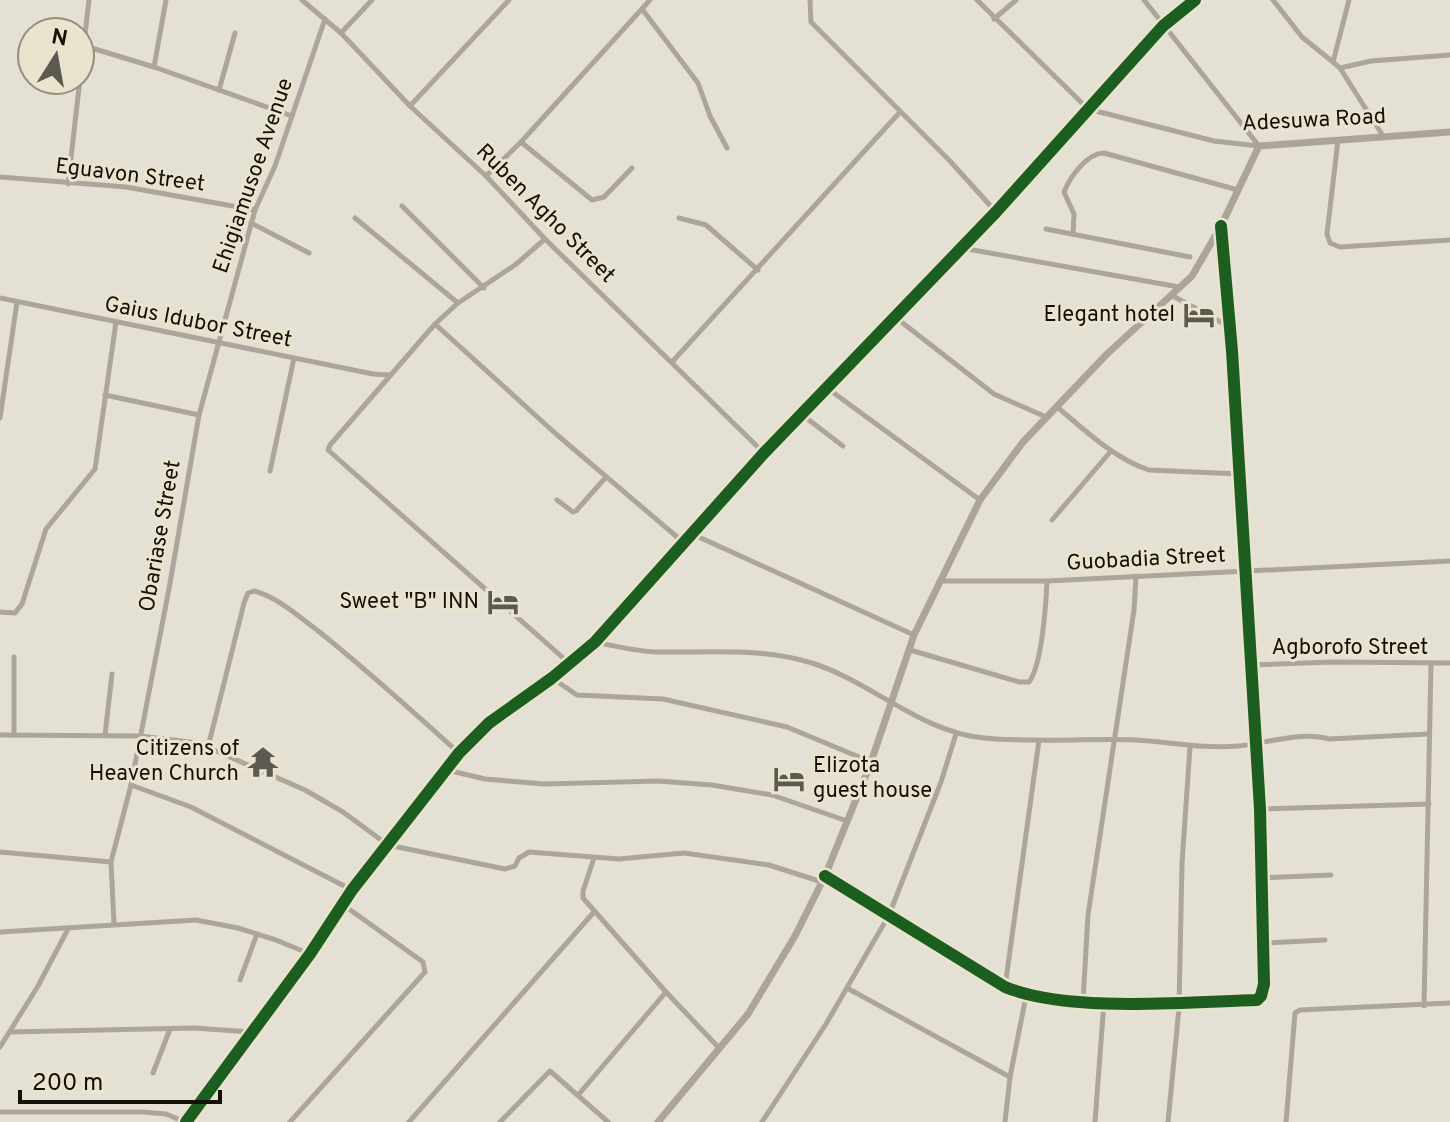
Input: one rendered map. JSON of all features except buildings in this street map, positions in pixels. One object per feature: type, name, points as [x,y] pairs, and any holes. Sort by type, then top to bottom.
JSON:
[{"type":"street","points":[[154,67],[166,0]]},
{"type":"street","name":"Ruben Agho Street","points":[[302,0],[341,33],[410,106],[486,176],[545,239],[764,453]]},
{"type":"street","points":[[341,33],[372,0]]},
{"type":"street","points":[[410,106],[509,0]]},
{"type":"street","points":[[486,176],[521,142],[650,0]]},
{"type":"street","points":[[810,0],[811,22],[996,212]]},
{"type":"street","points":[[977,0],[1088,109]]},
{"type":"street","points":[[994,19],[1016,0]]},
{"type":"street","points":[[658,1122],[763,992],[824,879],[871,762],[914,635],[980,500],[1015,452],[1107,354],[1180,287],[1201,263],[1259,146],[1144,0]]},
{"type":"street","points":[[0,1112],[143,1112],[166,1114],[185,1122],[310,954],[352,890],[459,753],[489,723],[552,678],[595,642],[690,533],[996,212],[1163,26],[1195,0]]},
{"type":"street","points":[[1273,0],[1302,37],[1340,68],[1383,136]]},
{"type":"street","points":[[1333,62],[1349,0]]},
{"type":"street","points":[[642,9],[698,83],[710,116],[727,148]]},
{"type":"street","name":"Ehigiamusoe Avenue","points":[[218,344],[255,210],[275,166],[325,19]]},
{"type":"street","points":[[219,90],[235,33]]},
{"type":"street","points":[[96,49],[292,116]]},
{"type":"street","points":[[1340,68],[1371,61],[1450,55]]},
{"type":"street","points":[[68,184],[79,96]]},
{"type":"street","name":"Adesuwa Road","points":[[1088,109],[1214,141],[1259,146],[1450,132]]},
{"type":"street","points":[[672,362],[900,112]]},
{"type":"street","points":[[1338,140],[1327,234],[1330,243],[1340,247],[1450,240]]},
{"type":"street","points":[[521,142],[592,200],[604,197],[632,168]]},
{"type":"street","points":[[1073,234],[1074,214],[1064,192],[1090,157],[1097,153],[1239,190]]},
{"type":"street","name":"Eguavon Street","points":[[0,177],[126,187],[255,210]]},
{"type":"street","points":[[402,206],[484,288]]},
{"type":"street","points":[[355,218],[458,303]]},
{"type":"street","points":[[679,218],[706,225],[758,270]]},
{"type":"street","points":[[251,223],[309,253]]},
{"type":"street","points":[[0,735],[168,737],[208,747],[305,790],[343,812],[388,845],[505,869],[511,869],[523,854],[529,852],[619,859],[684,853],[769,865],[824,879],[1005,987],[1026,996],[1104,1002],[1257,1000],[1264,984],[1260,809],[1240,474],[1221,226]]},
{"type":"street","points":[[1046,229],[1190,257]]},
{"type":"street","points":[[545,239],[484,288],[458,303],[435,324],[330,445],[330,453],[570,664]]},
{"type":"street","points":[[962,248],[1180,287]]},
{"type":"street","points":[[1171,295],[1229,326]]},
{"type":"street","name":"Gaius Idubor Street","points":[[0,298],[218,344],[391,375]]},
{"type":"street","points":[[0,418],[3,375],[17,302]]},
{"type":"street","points":[[895,317],[994,394],[1047,418]]},
{"type":"street","points":[[0,612],[15,613],[22,604],[46,529],[95,469],[116,322]]},
{"type":"street","points":[[435,324],[683,542]]},
{"type":"street","name":"Obariase Street","points":[[114,924],[111,862],[131,785],[199,415],[218,344]]},
{"type":"street","points":[[270,471],[294,358]]},
{"type":"street","points":[[827,388],[980,500]]},
{"type":"street","points":[[105,395],[199,415]]},
{"type":"street","points":[[1057,407],[1111,451],[1149,470],[1240,474]]},
{"type":"street","points":[[801,414],[843,446]]},
{"type":"street","points":[[1052,520],[1111,451]]},
{"type":"street","points":[[557,500],[576,511],[606,477]]},
{"type":"street","points":[[690,533],[914,635]]},
{"type":"street","name":"Guobadia Street","points":[[939,581],[1047,581],[1450,561]]},
{"type":"street","points":[[1083,1001],[1088,915],[1134,610],[1136,576]]},
{"type":"street","points":[[910,650],[1019,682],[1029,682],[1035,670],[1046,611],[1047,581]]},
{"type":"street","points":[[208,747],[244,603],[248,593],[254,591],[269,596],[296,614],[363,667],[459,753]]},
{"type":"street","points":[[595,642],[651,652],[721,651],[813,663],[956,734],[982,738],[1115,740],[1190,747],[1241,746],[1313,736],[1334,739],[1428,734]]},
{"type":"street","points":[[14,657],[14,735]]},
{"type":"street","name":"Agborofo Street","points":[[1250,665],[1450,663]]},
{"type":"street","points":[[1424,1006],[1431,664]]},
{"type":"street","points":[[105,735],[112,674]]},
{"type":"street","points":[[552,678],[577,695],[663,699],[787,727],[871,762]]},
{"type":"street","points":[[762,1122],[820,1034],[889,915],[941,782],[956,734]]},
{"type":"street","points":[[1005,987],[1039,740]]},
{"type":"street","points":[[1168,1122],[1179,1002],[1182,863],[1190,747]]},
{"type":"street","points":[[447,770],[485,779],[544,784],[658,781],[712,785],[772,795],[847,821]]},
{"type":"street","points":[[131,785],[191,807],[352,890]]},
{"type":"street","points":[[1260,809],[1429,804]]},
{"type":"street","points":[[0,852],[111,862]]},
{"type":"street","points":[[594,858],[583,898],[720,1049]]},
{"type":"street","points":[[1261,878],[1331,875]]},
{"type":"street","points":[[290,1122],[425,972],[423,962],[342,904]]},
{"type":"street","points":[[409,1122],[594,912]]},
{"type":"street","points":[[0,932],[196,920],[257,934],[310,954]]},
{"type":"street","points":[[0,1047],[68,929]]},
{"type":"street","points":[[240,980],[257,934]]},
{"type":"street","points":[[1263,943],[1325,940]]},
{"type":"street","points":[[847,988],[1010,1077]]},
{"type":"street","points":[[579,1094],[666,992]]},
{"type":"street","points":[[1005,1122],[1010,1077],[1026,996]]},
{"type":"street","points":[[1095,1122],[1104,1002]]},
{"type":"street","points":[[1286,1122],[1295,1013],[1300,1010],[1450,1003]]},
{"type":"street","points":[[10,1032],[194,1028],[251,1032]]},
{"type":"street","points":[[153,1073],[170,1029]]},
{"type":"street","points":[[500,1122],[550,1071],[608,1122]]},
{"type":"cycle path","points":[[186,1122],[310,954],[352,890],[459,753],[489,723],[552,678],[595,642],[764,453],[996,212],[1163,26],[1195,0]]},
{"type":"cycle path","points":[[825,876],[1005,987],[1031,995],[1128,1004],[1257,1000],[1261,996],[1264,984],[1260,809],[1232,351],[1221,226]]},
{"type":"place","name":"Elegant hotel","points":[[1199,315]]},
{"type":"place","name":"Sweet \"B\" INN","points":[[503,602]]},
{"type":"place","name":"Citizens of Heaven Church","points":[[263,762]]},
{"type":"place","name":"Elizota guest house","points":[[789,779]]}]
